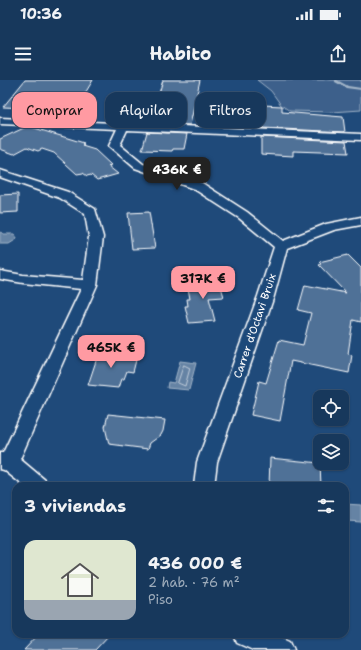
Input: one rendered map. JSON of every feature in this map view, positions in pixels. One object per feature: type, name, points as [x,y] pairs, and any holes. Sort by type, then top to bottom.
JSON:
[{"type":"street","points":[[0,121],[105,126]]},
{"type":"street","points":[[123,128],[114,146],[139,166],[198,186],[243,215],[281,246],[331,227],[361,221]]},
{"type":"street","points":[[147,128],[361,137]]},
{"type":"street","points":[[0,173],[64,196],[91,212],[96,237],[90,285],[4,462],[32,482]]},
{"type":"street","name":"Carrer d'Octavi Bruix","points":[[204,482],[207,462],[266,296],[281,246]]},
{"type":"street","points":[[0,275],[23,280],[90,285]]},
{"type":"street","points":[[255,638],[281,650]]},
{"type":"shaded area","points":[[257,80],[361,80],[361,110],[332,112],[290,111],[281,105],[271,91]]},
{"type":"water","points":[[0,232],[4,234],[15,234],[17,239],[9,244],[0,244]]},
{"type":"water","points":[[180,361],[196,363],[189,390],[167,388],[168,382],[174,383]]},
{"type":"water","points":[[349,504],[361,505],[361,522],[349,521]]},
{"type":"building","points":[[25,80],[93,80],[86,92],[15,92]]},
{"type":"building","points":[[163,80],[200,80],[197,92],[195,92],[195,102],[190,125],[187,125],[187,92],[159,92]]},
{"type":"building","points":[[12,96],[12,107],[3,107]]},
{"type":"building","points":[[266,105],[282,106],[282,112],[343,117],[345,132],[262,128],[266,128]]},
{"type":"building","points":[[24,128],[34,128],[84,143],[82,146],[95,150],[111,165],[108,166],[118,174],[97,180],[91,175],[87,176],[83,173],[77,174],[54,153],[42,149],[38,151],[27,147],[14,154],[0,149],[0,139]]},
{"type":"building","points":[[147,132],[187,134],[184,149],[173,149],[172,151],[142,150]]},
{"type":"building","points":[[261,137],[346,141],[348,153],[293,151],[293,156],[261,154]]},
{"type":"building","points":[[18,194],[18,212],[0,213],[0,195]]},
{"type":"building","points":[[149,212],[155,248],[132,249],[128,213]]},
{"type":"building","points":[[348,255],[361,268],[361,322],[353,320],[348,354],[352,355],[349,373],[291,361],[280,421],[251,415],[259,381],[266,383],[279,340],[303,345],[311,313],[298,310],[305,285],[346,293],[319,265],[321,264],[319,262]]},
{"type":"building","points":[[218,276],[224,297],[209,298],[215,321],[189,323],[185,306],[188,306],[187,299],[190,299],[188,288],[197,287],[196,281],[202,281],[201,277]]},
{"type":"building","points":[[99,352],[137,356],[133,372],[127,371],[124,379],[121,379],[118,388],[88,385]]},
{"type":"building","points":[[108,414],[165,420],[163,431],[161,435],[150,443],[148,449],[109,444],[105,427]]},
{"type":"building","points":[[270,458],[313,462],[313,470],[320,470],[321,482],[269,482]]},
{"type":"building","points":[[35,638],[106,638],[95,650],[24,650]]},
{"type":"waterway","points":[[336,81],[347,87],[361,89]]}]
